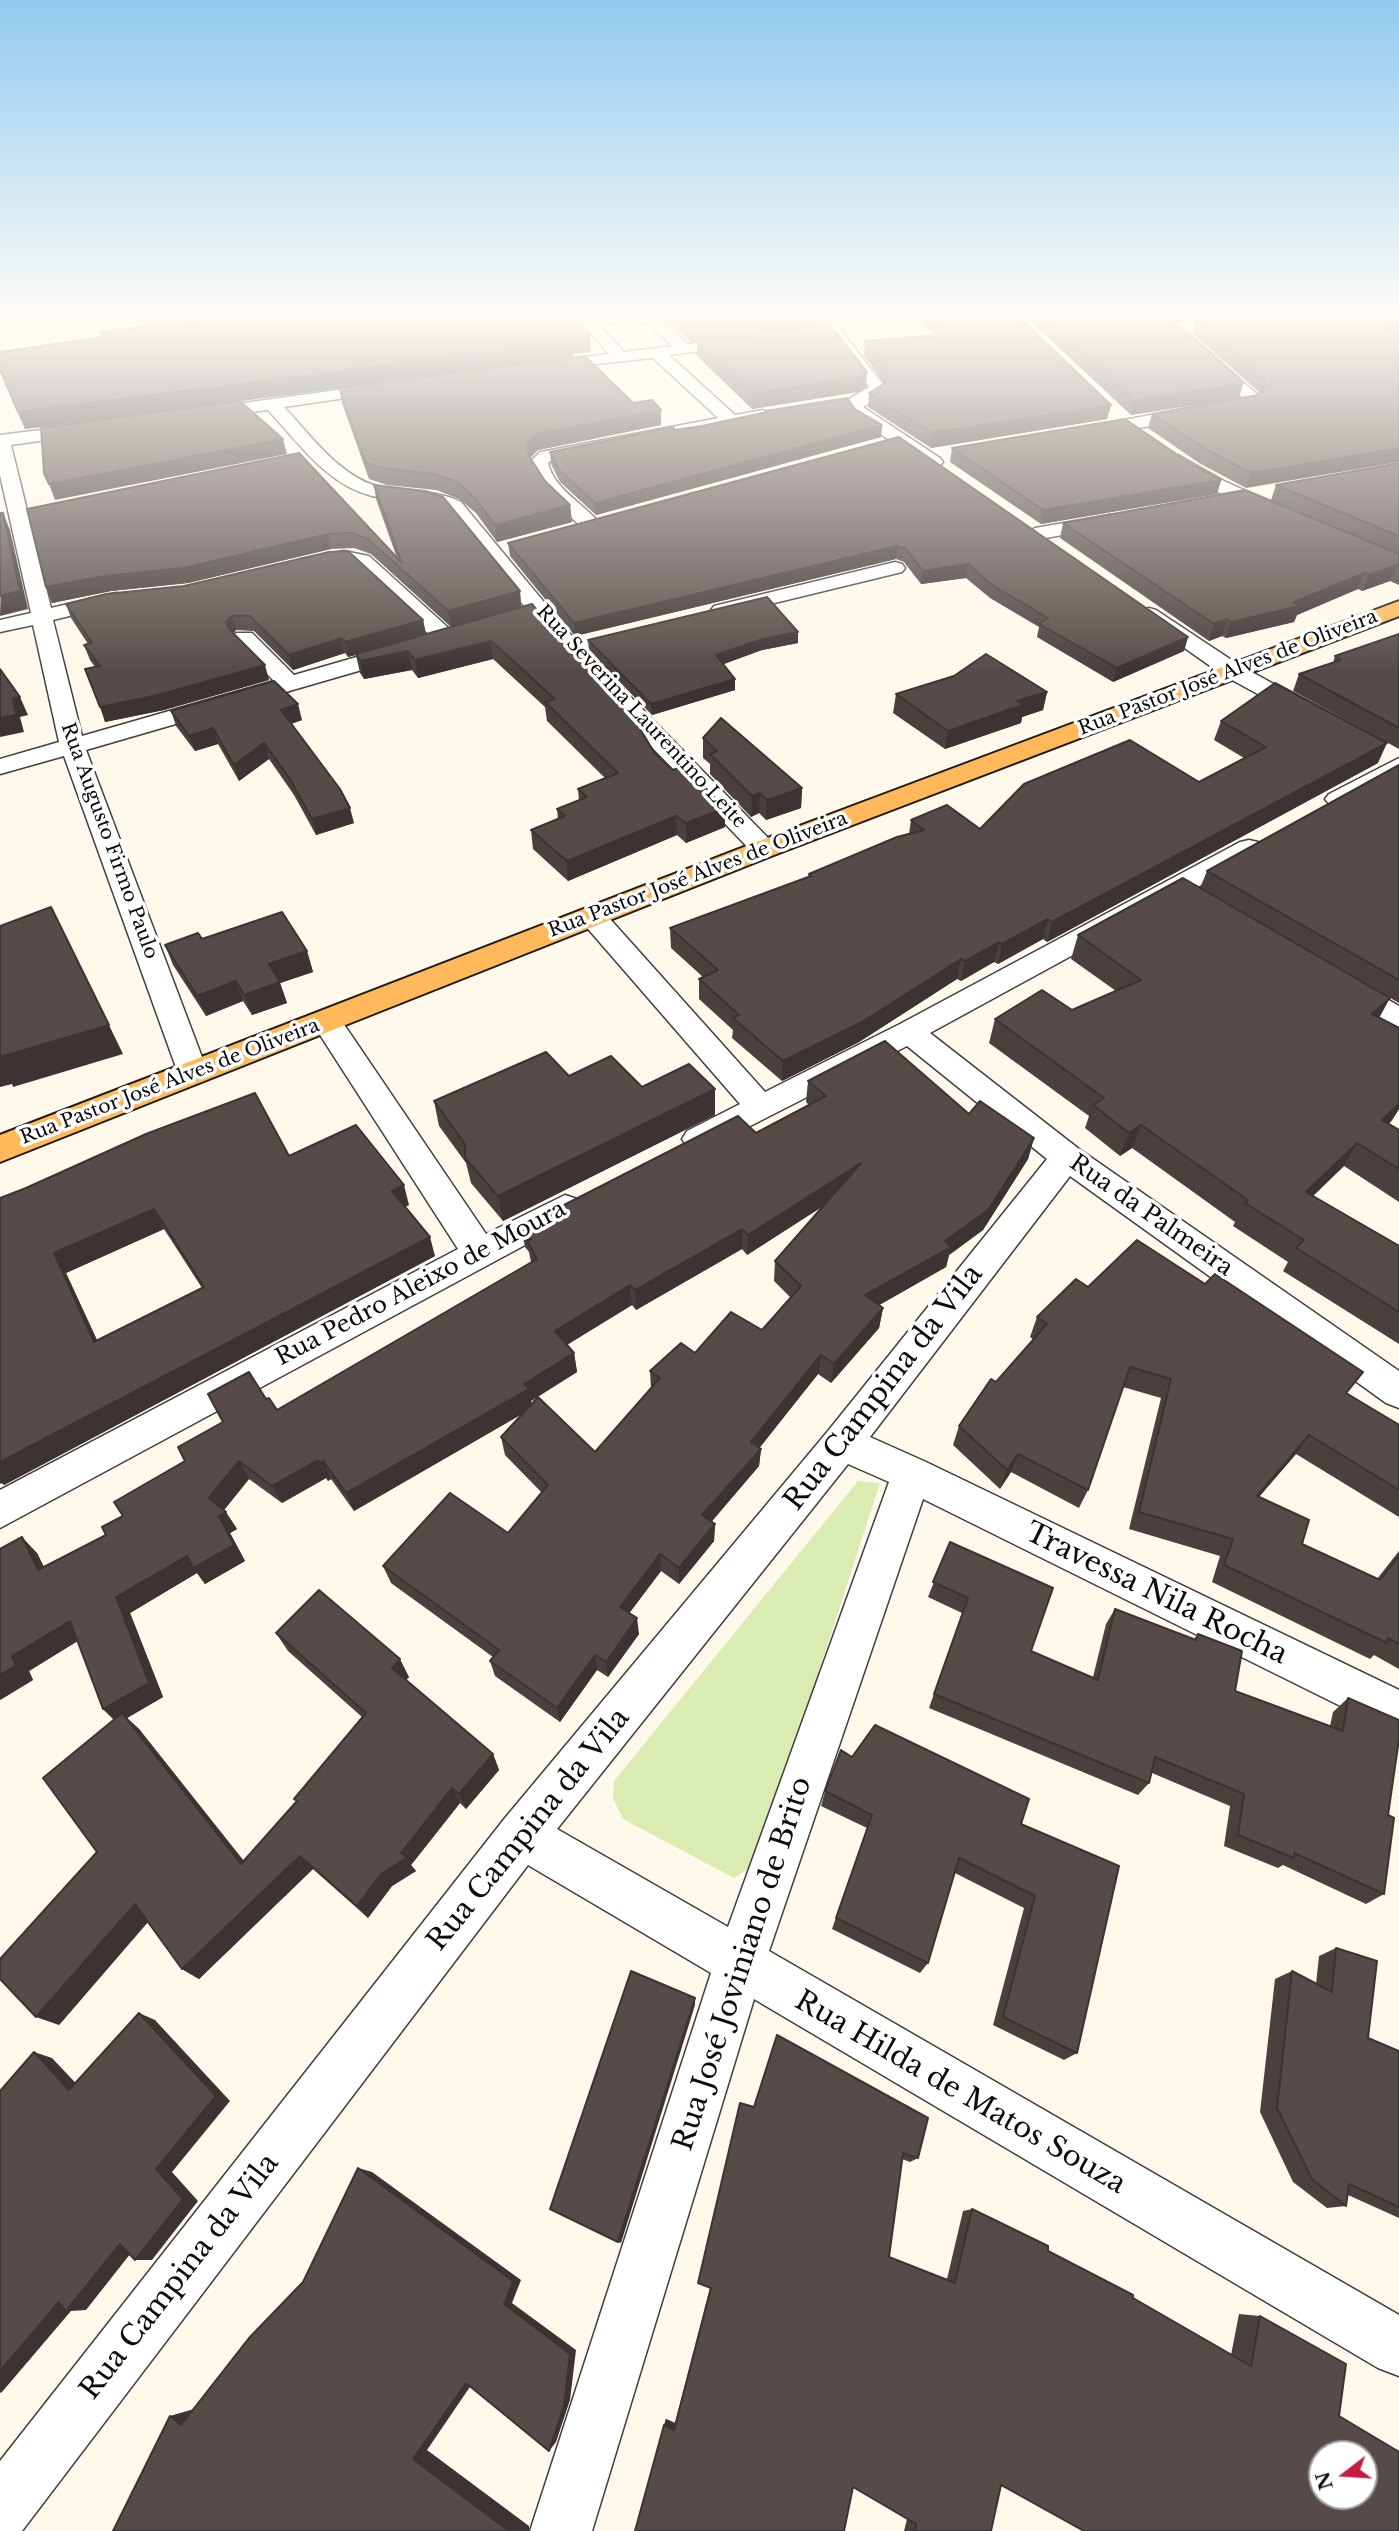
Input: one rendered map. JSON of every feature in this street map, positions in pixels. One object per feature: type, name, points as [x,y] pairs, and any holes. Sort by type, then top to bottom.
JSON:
[{"type":"main road","name":"Rua Pastor José Alves de Oliveira","points":[[0,1149],[764,849],[1399,608]]},
{"type":"street","points":[[1,440],[46,434]]},
{"type":"street","name":"Rua Severina Laurentino Leite","points":[[301,434],[350,481],[389,493],[434,497],[454,506],[500,551],[540,611],[569,647],[764,849]]},
{"type":"street","points":[[566,531],[597,523],[563,500],[540,471],[540,463],[546,456],[655,434]]},
{"type":"street","points":[[891,434],[948,472]]},
{"type":"street","points":[[1139,434],[1146,439]]},
{"type":"street","name":"Rua Augusto Firmo Paulo","points":[[1,440],[9,517],[42,615],[72,745],[193,1073]]},
{"type":"street","points":[[873,447],[900,440]]},
{"type":"street","points":[[1165,452],[1243,497],[1291,518]]},
{"type":"street","points":[[927,457],[954,453]]},
{"type":"street","points":[[295,461],[322,456]]},
{"type":"street","points":[[1217,502],[1282,490]]},
{"type":"street","points":[[9,517],[43,510]]},
{"type":"street","points":[[1056,549],[1029,530],[1126,518]]},
{"type":"street","points":[[285,568],[332,558],[354,557],[362,560],[446,638]]},
{"type":"street","points":[[705,614],[895,568]]},
{"type":"street","points":[[0,626],[111,600],[141,596]]},
{"type":"street","points":[[1133,602],[1231,670],[1327,723]]},
{"type":"street","points":[[513,618],[540,611]]},
{"type":"street","points":[[0,767],[472,631]]},
{"type":"street","points":[[244,638],[289,683]]},
{"type":"street","points":[[569,647],[596,640]]},
{"type":"street","points":[[1314,812],[1389,770]]},
{"type":"street","points":[[674,1151],[1188,895],[1280,831]]},
{"type":"street","points":[[592,916],[760,1107]]},
{"type":"street","points":[[1317,971],[1399,1019]]},
{"type":"street","points":[[326,1021],[479,1252]]},
{"type":"street","name":"Rua da Palmeira","points":[[909,1032],[1067,1157],[1399,1392]]},
{"type":"street","name":"Rua Campina da Vila","points":[[0,2510],[522,1835],[842,1443],[1067,1157]]},
{"type":"street","name":"Rua Pedro Aleixo de Moura","points":[[0,1510],[589,1195]]},
{"type":"street","points":[[842,1443],[912,1474]]},
{"type":"street","name":"Travessa Nila Rocha","points":[[912,1474],[1399,1713]]},
{"type":"street","name":"Rua José Joviniano de Brito","points":[[561,2531],[740,1965],[912,1474]]},
{"type":"street","name":"Rua Hilda de Matos Souza","points":[[522,1835],[740,1965],[1399,2347]]},
{"type":"green space","points":[[858,1481],[880,1483],[763,1844],[751,1867],[734,1878],[623,1819],[613,1798],[614,1781]]},
{"type":"building","points":[[41,434],[277,434],[283,439],[49,484],[44,473]]},
{"type":"building","points":[[356,434],[537,434],[527,444],[529,456],[545,481],[570,505],[495,525],[474,497],[457,482],[433,474],[366,463]]},
{"type":"building","points":[[638,434],[848,434],[595,503],[559,470],[550,452]]},
{"type":"building","points":[[1035,434],[1147,434],[1188,462],[1221,480],[1043,510],[952,448]]},
{"type":"building","points":[[1183,434],[1399,434],[1399,448],[1251,473]]},
{"type":"building","points":[[899,437],[1188,637],[1117,668],[1039,624],[1048,618],[992,585],[968,564],[923,571],[906,549],[897,546],[574,623],[508,543]]},
{"type":"building","points":[[299,453],[402,563],[374,485],[425,491],[443,497],[520,591],[448,611],[368,539],[351,533],[328,534],[183,568],[105,576],[46,587],[27,509]]},
{"type":"building","points":[[1399,463],[1399,536],[1276,485]]},
{"type":"building","points":[[1245,490],[1399,554],[1399,566],[1369,575],[1365,573],[1294,602],[1300,606],[1231,622],[1227,619],[1214,624],[1063,523]]},
{"type":"building","points":[[0,513],[3,513],[20,591],[0,596]]},
{"type":"building","points":[[348,551],[423,620],[345,642],[342,638],[289,655],[250,616],[232,616],[226,622],[229,629],[265,665],[158,695],[100,707],[85,669],[100,666],[84,645],[92,643],[66,604],[106,594],[184,586],[329,552]]},
{"type":"building","points":[[767,597],[798,632],[763,639],[716,655],[735,679],[651,704],[588,640]]},
{"type":"building","points":[[532,604],[557,635],[627,707],[654,752],[673,770],[684,766],[725,808],[686,823],[676,816],[567,861],[531,830],[565,816],[557,809],[587,797],[578,789],[618,773],[545,702],[555,699],[491,641],[415,660],[408,651],[360,661],[356,654]]},
{"type":"building","points":[[1399,634],[1399,728],[1299,674],[1341,660],[1335,656]]},
{"type":"building","points":[[986,654],[1047,692],[1017,701],[1025,704],[948,731],[896,694],[954,676]]},
{"type":"building","points":[[0,669],[20,697],[13,699],[16,715],[0,718]]},
{"type":"building","points":[[274,681],[298,704],[281,710],[340,789],[350,808],[312,819],[290,779],[264,743],[234,765],[213,728],[189,736],[171,711]]},
{"type":"building","points":[[1275,683],[1387,743],[1052,922],[1048,919],[1002,944],[999,942],[965,961],[961,959],[862,1022],[783,1061],[733,1018],[739,1015],[699,979],[718,970],[670,928],[811,876],[809,874],[897,837],[924,830],[911,820],[947,805],[980,829],[1024,784],[1130,740],[1199,782],[1266,747],[1221,721]]},
{"type":"building","points":[[721,718],[802,788],[767,800],[760,793],[752,796],[710,754],[717,751],[703,738]]},
{"type":"building","points":[[1399,765],[1399,980],[1207,871]]},
{"type":"building","points":[[1183,878],[1390,998],[1372,1014],[1399,1028],[1399,1104],[1382,1120],[1399,1130],[1399,1169],[1357,1143],[1306,1192],[1399,1246],[1399,1312],[1296,1248],[1304,1240],[1245,1203],[1248,1200],[1141,1125],[1129,1133],[1093,1105],[1104,1098],[995,1019],[1042,990],[1072,1010],[1141,980],[1078,935]]},
{"type":"building","points":[[51,907],[109,1025],[0,1057],[0,926]]},
{"type":"building","points":[[282,912],[307,951],[269,964],[280,982],[244,995],[236,981],[197,996],[165,945],[198,933],[202,939]]},
{"type":"building","points":[[885,1041],[969,1114],[980,1101],[1034,1138],[988,1210],[945,1241],[951,1247],[865,1295],[883,1308],[834,1364],[821,1355],[751,1442],[761,1449],[702,1515],[715,1524],[679,1568],[660,1554],[620,1607],[637,1618],[606,1662],[595,1655],[557,1708],[490,1661],[499,1650],[383,1566],[450,1493],[508,1533],[548,1485],[501,1437],[538,1397],[595,1452],[660,1378],[650,1371],[681,1343],[695,1353],[731,1312],[762,1330],[801,1286],[775,1261],[861,1163],[748,1235],[742,1229],[635,1290],[630,1285],[555,1331],[574,1353],[524,1384],[529,1389],[346,1493],[323,1461],[320,1463],[318,1460],[272,1486],[239,1461],[209,1498],[226,1512],[219,1516],[234,1545],[193,1568],[187,1556],[116,1597],[149,1683],[103,1709],[70,1621],[12,1656],[16,1666],[0,1675],[0,1549],[22,1537],[38,1570],[106,1535],[102,1527],[123,1516],[114,1502],[185,1461],[178,1447],[223,1422],[208,1394],[249,1372],[266,1399],[269,1398],[277,1410],[537,1259],[527,1241],[531,1239],[521,1227],[738,1116],[756,1133],[826,1096],[808,1081]]},
{"type":"building","points":[[546,1052],[569,1076],[611,1056],[642,1087],[689,1064],[715,1089],[498,1196],[465,1158],[465,1144],[434,1101]]},
{"type":"building","points":[[255,1093],[289,1156],[356,1125],[404,1185],[392,1191],[430,1237],[0,1462],[0,1198],[146,1134]],"holes":[[[154,1209],[204,1287],[94,1342],[54,1253]]]},
{"type":"building","points":[[1137,1240],[1205,1284],[1215,1274],[1363,1372],[1346,1393],[1399,1425],[1399,1490],[1309,1435],[1257,1496],[1309,1520],[1302,1544],[1380,1580],[1399,1556],[1399,1644],[1388,1638],[1387,1643],[1224,1565],[1233,1539],[1139,1512],[1171,1379],[1130,1367],[1088,1490],[1018,1454],[1007,1470],[959,1426],[991,1379],[996,1382],[1047,1324],[1037,1317],[1076,1279],[1088,1287]]},
{"type":"building","points":[[950,1542],[1053,1588],[1031,1651],[1098,1680],[1115,1609],[1196,1640],[1198,1634],[1242,1651],[1235,1691],[1343,1731],[1348,1698],[1399,1720],[1399,1739],[1388,1815],[1394,1818],[1384,1894],[1294,1853],[1294,1858],[1238,1835],[1244,1794],[1155,1757],[1149,1783],[934,1694],[968,1598],[933,1582]]},
{"type":"building","points":[[319,1590],[400,1659],[392,1668],[493,1754],[459,1794],[452,1788],[401,1853],[407,1858],[381,1874],[357,1906],[300,1856],[182,1969],[135,1904],[36,2017],[0,1979],[0,1959],[97,1852],[43,1778],[122,1713],[241,1864],[297,1801],[294,1799],[366,1713],[276,1633]]},
{"type":"building","points":[[875,1725],[1029,1799],[1021,1824],[1119,1866],[1077,2053],[1003,2017],[1035,1896],[959,1858],[928,1963],[836,1918],[872,1815],[825,1791],[841,1750],[852,1757]]},
{"type":"building","points":[[1336,1948],[1377,1961],[1368,2038],[1399,2051],[1399,2207],[1349,2184],[1346,2206],[1312,2179],[1277,2108],[1292,1971],[1332,1992]]},
{"type":"building","points":[[631,1971],[695,1998],[618,2242],[550,2209]]},
{"type":"building","points":[[139,2013],[216,2096],[156,2169],[183,2199],[135,2260],[120,2244],[66,2311],[59,2302],[0,2371],[0,2091],[34,2052],[69,2090]]},
{"type":"building","points":[[777,2035],[928,2118],[918,2158],[903,2153],[889,2257],[955,2283],[972,2209],[1048,2246],[1048,2251],[1133,2295],[1133,2298],[1251,2366],[1260,2316],[1346,2364],[1339,2416],[1399,2452],[1399,2531],[1084,2531],[1001,2485],[991,2531],[915,2531],[916,2524],[853,2487],[844,2531],[635,2531],[664,2425],[674,2430],[711,2288],[698,2283],[740,2103],[754,2107]]},
{"type":"building","points":[[358,2168],[513,2281],[504,2304],[570,2354],[564,2406],[549,2451],[466,2383],[413,2459],[509,2531],[113,2531],[170,2416],[181,2425],[249,2338],[303,2282]]}]
